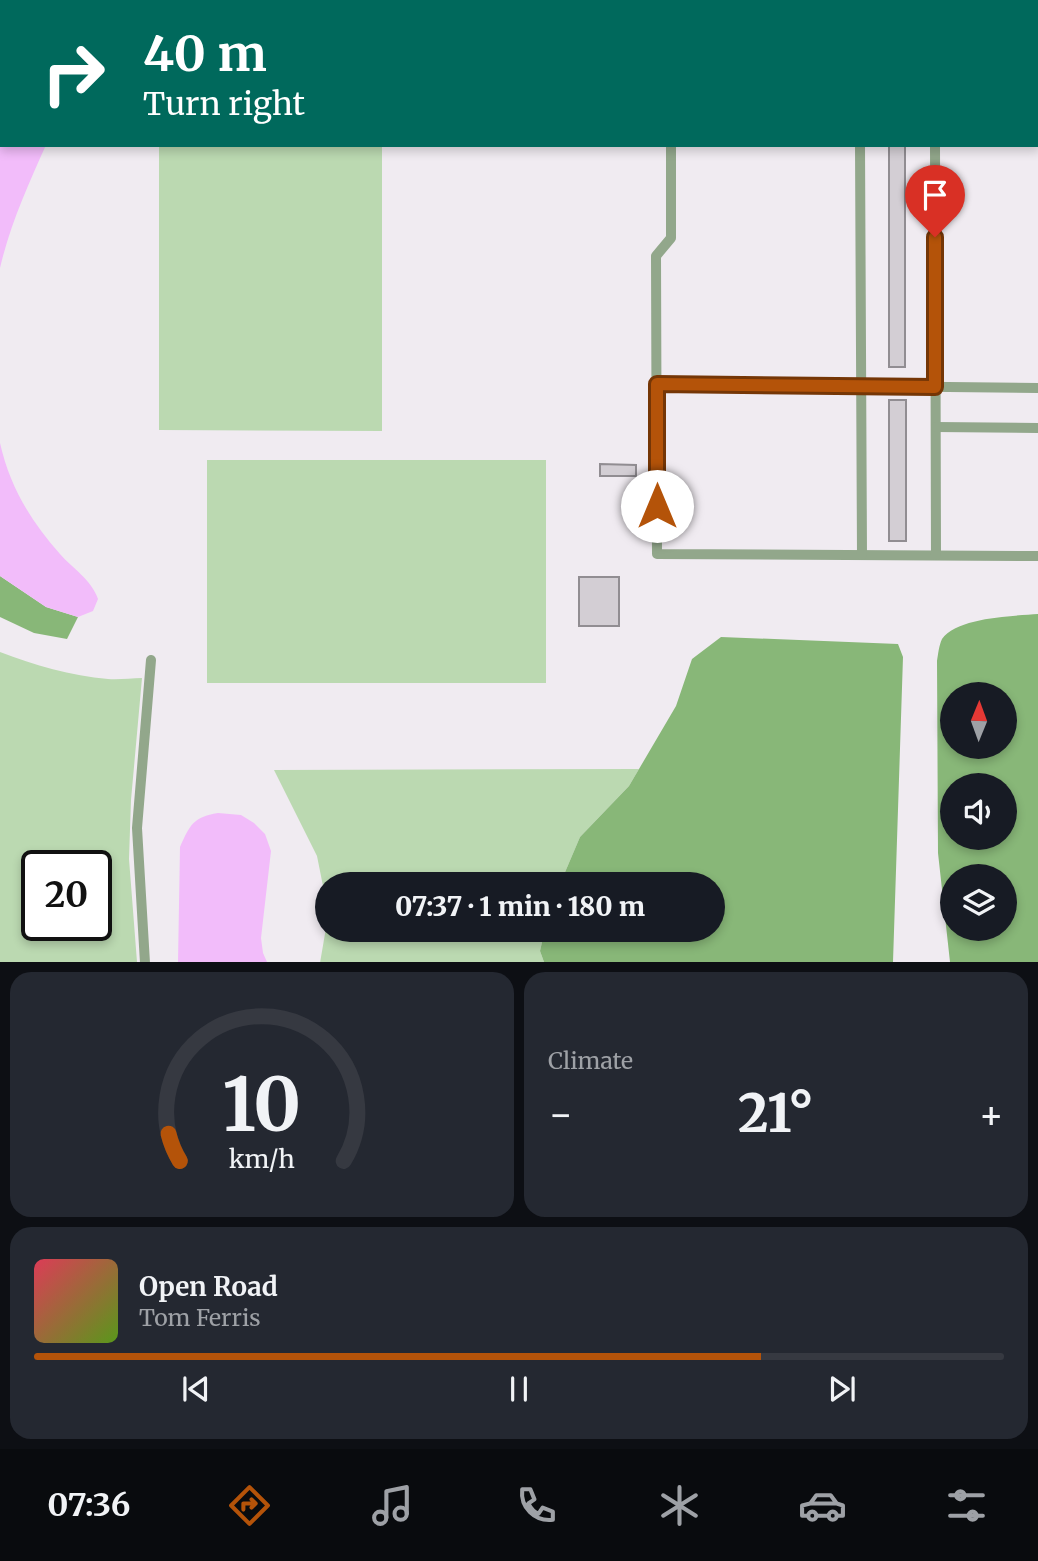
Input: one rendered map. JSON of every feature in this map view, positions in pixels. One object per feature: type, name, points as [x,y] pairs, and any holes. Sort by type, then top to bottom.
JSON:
[{"type":"lane","points":[[671,147],[671,238],[656,256],[657,554],[1038,556]]},
{"type":"lane","points":[[860,147],[862,555]]},
{"type":"lane","points":[[934,147],[936,555]]},
{"type":"lane","points":[[657,384],[1038,387]]},
{"type":"lane","points":[[936,427],[1038,428]]},
{"type":"lane","points":[[145,962],[137,828],[151,660]]},
{"type":"green space","points":[[159,147],[382,147],[382,431],[159,430]]},
{"type":"green space","points":[[207,460],[546,460],[546,683],[207,683]]},
{"type":"green space","points":[[0,576],[46,607],[78,617],[67,639],[34,633],[0,617]]},
{"type":"green space","points":[[1038,614],[1038,962],[950,962],[948,941],[1017,941],[1017,864],[940,864],[940,871],[938,853],[939,647],[949,632],[960,626],[987,619]]},
{"type":"green space","points":[[721,637],[898,644],[903,657],[893,962],[544,962],[540,951],[542,942],[725,942],[725,872],[565,872],[580,837],[629,786],[676,706],[692,659]]},
{"type":"green space","points":[[0,652],[67,673],[112,679],[142,678],[131,800],[129,859],[137,962],[0,962]]},
{"type":"green space","points":[[639,769],[629,786],[580,837],[565,872],[320,872],[317,856],[274,770]]},
{"type":"green space","points":[[324,942],[542,942],[540,951],[544,962],[320,962]]},
{"type":"shaded area","points":[[0,147],[45,147],[14,221],[0,268]]},
{"type":"shaded area","points":[[0,443],[9,474],[30,516],[95,592],[98,599],[93,611],[78,617],[46,607],[0,576]]},
{"type":"shaded area","points":[[218,813],[241,815],[254,823],[265,834],[271,851],[261,938],[267,962],[178,962],[180,847],[193,823]]},
{"type":"building","points":[[889,147],[905,147],[905,367],[889,367]]},
{"type":"building","points":[[889,400],[906,400],[906,541],[889,541]]},
{"type":"building","points":[[600,464],[636,465],[636,476],[600,476]]},
{"type":"building","points":[[579,577],[619,577],[619,626],[579,626]]},
{"type":"route","points":[[657,506],[657,384],[935,387],[935,237]]}]
